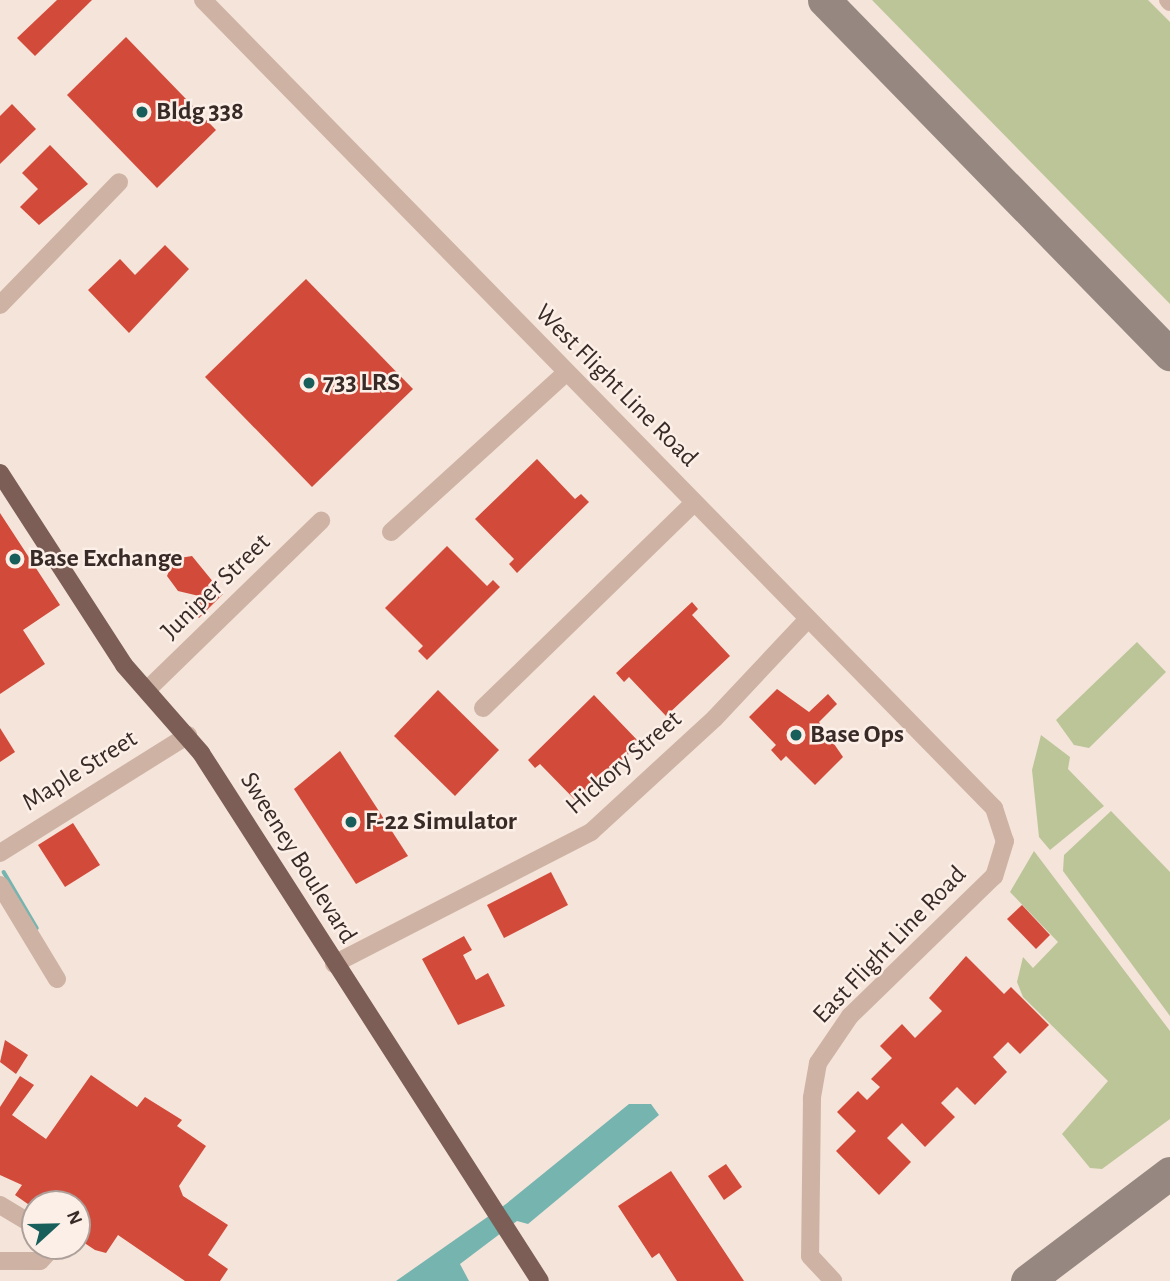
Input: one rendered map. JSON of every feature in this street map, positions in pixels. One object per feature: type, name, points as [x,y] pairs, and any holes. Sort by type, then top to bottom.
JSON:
[{"type":"main road","name":"Sweeney Boulevard","points":[[0,473],[115,653],[188,734],[540,1281]]},
{"type":"street","name":"West Flight Line Road","points":[[203,0],[994,808]]},
{"type":"street","points":[[0,305],[119,182]]},
{"type":"street","points":[[391,532],[566,373]]},
{"type":"street","points":[[483,708],[694,503]]},
{"type":"street","name":"Juniper Street","points":[[147,690],[321,521]]},
{"type":"street","name":"Hickory Street","points":[[334,964],[591,832],[715,718],[808,619]]},
{"type":"street","name":"Maple Street","points":[[0,853],[188,734]]},
{"type":"street","name":"East Flight Line Road","points":[[833,1281],[810,1256],[811,1098],[818,1063],[850,1016],[994,876],[1005,841],[994,808]]},
{"type":"street","points":[[0,885],[57,979]]},
{"type":"street","points":[[0,1205],[21,1218]]},
{"type":"street","points":[[0,1261],[41,1260]]},
{"type":"green space","points":[[872,0],[1148,0],[1170,22],[1170,304]]},
{"type":"green space","points":[[1137,642],[1166,672],[1089,748],[1074,745],[1056,720]]},
{"type":"green space","points":[[1041,735],[1070,757],[1068,769],[1104,806],[1050,850],[1039,837],[1032,770]]},
{"type":"green space","points":[[1111,811],[1170,872],[1170,1016],[1063,871],[1064,855]]},
{"type":"green space","points":[[1034,851],[1170,1031],[1170,1119],[1102,1169],[1090,1168],[1062,1134],[1108,1081],[1023,997],[1017,982],[1023,957],[1033,968],[1058,942],[1010,892]]},
{"type":"water","points":[[629,1104],[651,1104],[659,1115],[528,1224],[517,1221],[460,1264],[469,1281],[396,1281],[506,1204]]},
{"type":"building","points":[[57,0],[92,0],[35,56],[17,38]]},
{"type":"building","name":"Bldg 338","points":[[126,37],[216,130],[157,188],[67,95]]},
{"type":"building","points":[[12,104],[36,129],[0,164],[0,116]]},
{"type":"building","points":[[50,145],[88,184],[39,225],[20,207],[38,189],[22,173]]},
{"type":"building","points":[[165,245],[189,269],[129,333],[88,290],[120,259],[135,275]]},
{"type":"building","name":"733 LRS","points":[[306,279],[413,389],[312,487],[205,377]]},
{"type":"building","points":[[537,459],[575,499],[581,494],[589,502],[517,573],[509,564],[514,559],[475,519]]},
{"type":"building","name":"Base Exchange","points":[[0,513],[60,605],[23,630],[45,664],[0,694]]},
{"type":"building","points":[[447,546],[487,586],[493,580],[500,587],[427,660],[418,651],[423,646],[385,608]]},
{"type":"building","points":[[192,556],[223,594],[199,618],[188,607],[199,596],[178,591],[167,576],[174,559]]},
{"type":"building","points":[[692,602],[698,609],[692,615],[730,656],[666,716],[629,677],[624,682],[616,673]]},
{"type":"building","name":"Base Ops","points":[[777,689],[809,712],[828,694],[837,704],[819,722],[843,757],[815,785],[786,756],[781,761],[771,750],[776,745],[749,717]]},
{"type":"building","points":[[438,690],[499,750],[455,796],[394,736]]},
{"type":"building","points":[[594,695],[640,743],[578,803],[540,764],[535,768],[528,760]]},
{"type":"building","points":[[0,728],[15,752],[0,762]]},
{"type":"building","name":"F-22 Simulator","points":[[340,751],[408,856],[356,884],[294,789]]},
{"type":"building","points":[[73,823],[100,865],[65,887],[38,845]]},
{"type":"building","points":[[551,872],[568,905],[504,938],[487,905]]},
{"type":"building","points":[[1022,905],[1050,935],[1036,949],[1007,919]]},
{"type":"building","points":[[464,936],[472,950],[463,955],[476,980],[488,973],[505,1006],[458,1025],[422,959]]},
{"type":"building","points":[[966,956],[1004,994],[1011,987],[1049,1025],[1020,1054],[1008,1042],[993,1057],[1007,1072],[975,1105],[957,1087],[941,1103],[955,1117],[925,1147],[902,1123],[887,1138],[911,1162],[879,1195],[836,1151],[856,1131],[837,1112],[858,1091],[867,1100],[880,1087],[871,1079],[892,1058],[880,1046],[902,1024],[915,1038],[942,1011],[929,998]]},
{"type":"building","points":[[5,1040],[28,1055],[16,1074],[0,1062]]},
{"type":"building","points":[[91,1075],[137,1107],[145,1097],[182,1120],[177,1126],[206,1146],[179,1186],[183,1196],[228,1225],[208,1255],[228,1269],[220,1281],[185,1281],[118,1235],[106,1253],[91,1247],[91,1190],[21,1190],[21,1199],[15,1195],[22,1185],[0,1175],[0,1107],[20,1076],[34,1085],[12,1115],[46,1139]]},
{"type":"building","points":[[726,1164],[742,1187],[724,1200],[708,1176]]},
{"type":"building","points":[[671,1171],[744,1281],[677,1281],[659,1253],[652,1258],[618,1206]]},
{"type":"waterway","points":[[4,872],[37,928]]},
{"type":"taxiway","points":[[824,0],[1170,354]]},
{"type":"taxiway","points":[[1027,1281],[1170,1173]]},
{"type":"place","name":"Bldg 338","points":[[142,112]]},
{"type":"place","name":"733 LRS","points":[[309,383]]},
{"type":"place","name":"Base Exchange","points":[[15,559]]},
{"type":"place","name":"Base Ops","points":[[796,735]]},
{"type":"place","name":"F-22 Simulator","points":[[351,822]]}]
